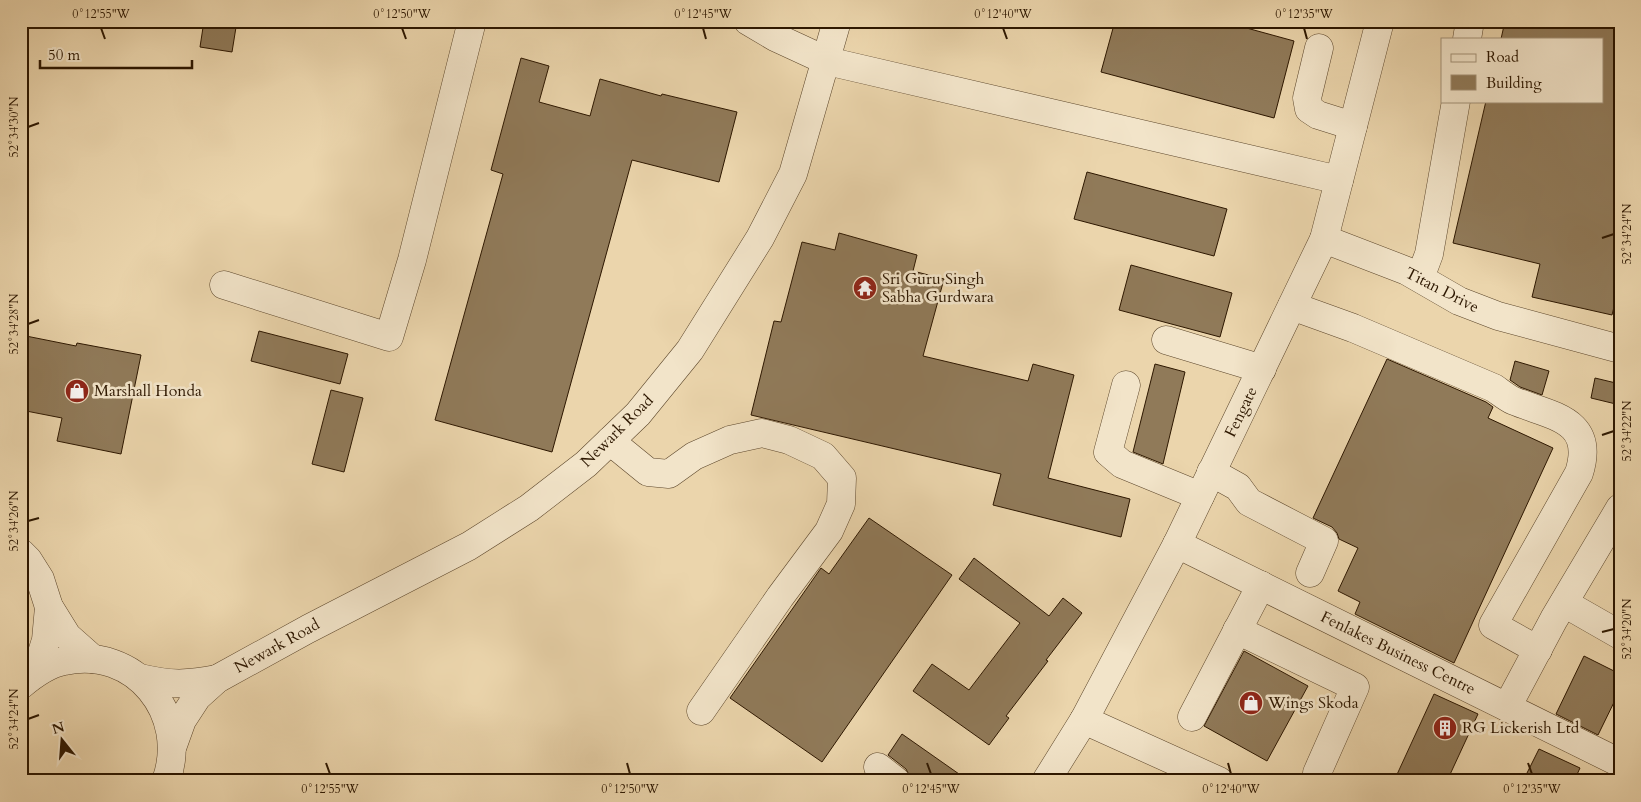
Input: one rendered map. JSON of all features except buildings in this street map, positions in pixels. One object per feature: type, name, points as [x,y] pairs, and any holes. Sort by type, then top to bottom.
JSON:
[{"type":"street","points":[[224,285],[389,337],[412,260],[472,21]]},
{"type":"street","points":[[748,21],[774,37],[826,61],[1339,180]]},
{"type":"street","name":"Newark Road","points":[[173,745],[182,720],[197,697],[217,679],[308,629],[469,546],[529,508],[586,464],[638,414],[690,350],[760,238],[794,174],[837,21]]},
{"type":"street","name":"Fengate","points":[[1046,781],[1084,720],[1177,544],[1324,239],[1380,21]]},
{"type":"street","points":[[1467,38],[1470,21]]},
{"type":"street","points":[[1319,48],[1307,98],[1309,109],[1318,115],[1353,126]]},
{"type":"street","points":[[1420,278],[1429,254],[1456,102]]},
{"type":"street","name":"Titan Drive","points":[[1324,239],[1407,271],[1459,301],[1498,316],[1620,349]]},
{"type":"street","points":[[1292,306],[1353,328],[1494,388],[1512,400],[1566,420],[1578,433],[1583,444],[1583,460],[1579,473],[1493,625],[1538,650]]},
{"type":"street","points":[[1166,340],[1262,369]]},
{"type":"street","points":[[1126,385],[1108,452],[1122,464],[1206,484],[1238,487],[1249,502],[1324,541],[1310,573]]},
{"type":"street","points":[[610,441],[648,472],[669,474],[694,456],[730,440],[762,433],[789,440],[823,456],[842,478],[841,504],[829,531],[701,710]]},
{"type":"street","points":[[1507,707],[1564,603],[1620,508]]},
{"type":"street","name":"Fenlakes Business Centre","points":[[1177,544],[1620,763]]},
{"type":"street","points":[[21,553],[28,560],[40,579],[49,607],[67,636],[93,659]]},
{"type":"street","points":[[1192,717],[1261,585]]},
{"type":"street","points":[[1564,603],[1620,635]]},
{"type":"street","points":[[29,679],[46,640],[49,607]]},
{"type":"street","points":[[1237,630],[1355,687],[1317,773]]},
{"type":"street","points":[[29,679],[63,661],[93,659],[118,665],[140,678],[158,696],[169,720],[173,745],[172,763],[166,781]]},
{"type":"street","name":"Newark Road","points":[[140,678],[165,684],[191,684],[217,679]]},
{"type":"street","points":[[1084,720],[1219,781]]},
{"type":"place","name":"Sri Guru Singh Sabha Gurdwara","points":[[865,288]]},
{"type":"place","name":"Marshall Honda","points":[[77,391]]},
{"type":"place","name":"Wings Skoda","points":[[1251,703]]},
{"type":"place","name":"RG Lickerish Ltd","points":[[1445,728]]}]
